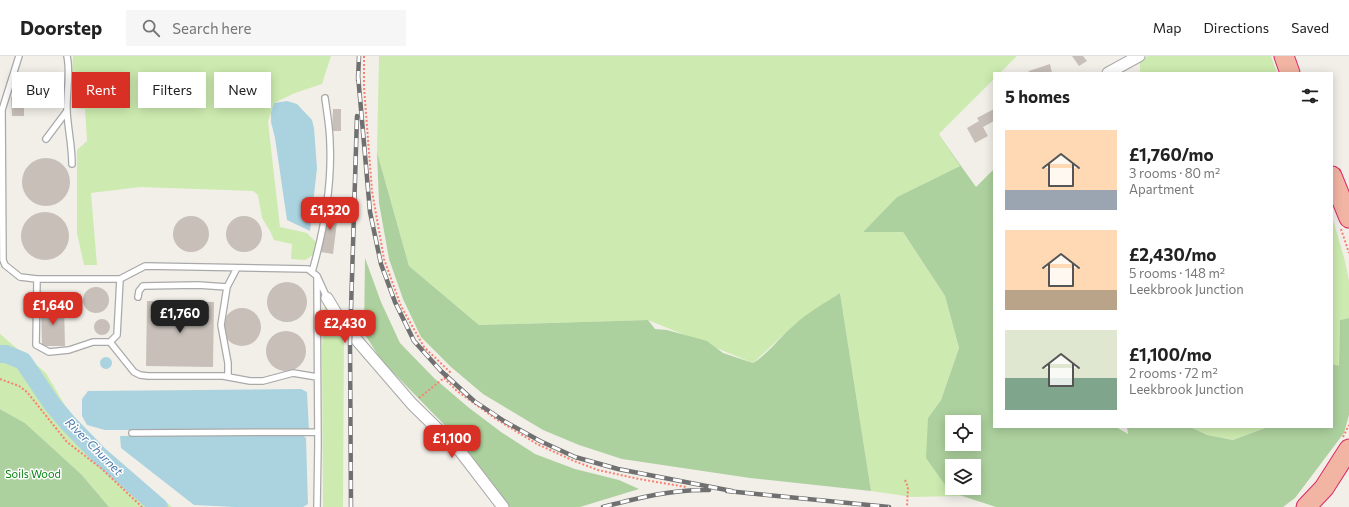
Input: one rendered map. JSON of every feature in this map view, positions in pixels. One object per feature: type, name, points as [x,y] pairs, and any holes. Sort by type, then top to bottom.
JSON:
[{"type":"highway","points":[[1284,56],[1290,72]]},
{"type":"highway","points":[[1333,178],[1349,218]]},
{"type":"highway","points":[[1306,507],[1324,488],[1349,449]]},
{"type":"street","points":[[1110,72],[1139,56]]},
{"type":"street","points":[[327,298],[342,323],[412,404],[460,451],[503,507]]},
{"type":"lane","points":[[19,56],[2,110],[3,260],[5,266],[20,277],[37,279],[120,279],[145,266],[308,269],[317,276],[327,298]]},
{"type":"lane","points":[[67,56],[69,75],[67,111],[72,148],[72,164]]},
{"type":"lane","points":[[312,272],[320,245],[329,198],[331,167],[325,98]]},
{"type":"lane","points":[[46,139],[67,111]]},
{"type":"lane","points":[[228,376],[228,363],[221,325],[227,287],[237,268]]},
{"type":"lane","points":[[317,276],[317,507]]},
{"type":"lane","points":[[37,279],[36,346],[49,352],[69,350],[93,342],[110,342],[117,335],[120,279]]},
{"type":"lane","points":[[138,297],[139,291],[143,286],[198,285],[227,287]]},
{"type":"lane","points":[[110,342],[130,367],[140,375],[228,376],[250,381],[264,381],[293,374],[317,377]]},
{"type":"lane","points":[[132,433],[318,432]]},
{"type":"path","points":[[364,56],[364,86],[372,191],[384,259],[401,306],[424,347],[450,372],[412,404]]},
{"type":"path","points":[[444,378],[457,391],[496,419],[537,444],[574,461],[605,471],[639,479],[686,487]]},
{"type":"path","points":[[0,379],[19,386],[27,392],[66,442],[102,469],[142,507]]},
{"type":"path","points":[[905,480],[908,487],[907,507]]},
{"type":"green space","points":[[73,56],[331,56],[322,84],[295,93],[274,103],[268,122],[280,227],[307,233],[317,243],[313,255],[305,260],[291,259],[292,244],[274,240],[262,218],[258,195],[253,191],[140,187],[91,193],[97,265],[84,265],[77,233],[77,150],[87,141],[85,109],[70,108],[72,73],[72,108],[130,108],[130,72],[72,72]]},
{"type":"green space","points":[[379,56],[1017,56],[1001,72],[993,72],[993,80],[939,134],[960,166],[897,197],[863,232],[903,232],[945,296],[959,348],[941,400],[928,418],[945,475],[945,495],[962,496],[912,497],[871,491],[840,293],[796,323],[753,363],[648,320],[479,325],[409,266],[377,152]]},
{"type":"green space","points":[[1148,56],[1271,56],[1277,72],[1140,72],[1140,61]]},
{"type":"green space","points":[[939,135],[976,187],[993,170],[993,428],[1118,428],[1128,434],[1127,428],[1192,428],[1207,435],[1233,440],[1265,428],[1333,428],[1333,364],[1339,366],[1340,320],[1349,318],[1349,415],[1344,433],[1295,498],[1283,507],[996,507],[959,495],[981,495],[981,459],[945,459],[945,485],[926,458],[928,418],[941,400],[959,348],[945,296],[903,232],[863,232],[897,197],[960,166]]},
{"type":"green space","points":[[377,152],[409,266],[479,325],[648,320],[655,329],[667,330],[707,341],[723,353],[753,363],[764,355],[810,312],[840,293],[871,491],[750,478],[622,459],[579,445],[543,430],[483,394],[451,367],[421,337],[403,299],[389,259],[379,203]]},
{"type":"green space","points":[[1333,219],[1349,281],[1349,318],[1340,320],[1339,367],[1333,364]]},
{"type":"green space","points":[[365,258],[381,302],[400,343],[434,378],[468,407],[501,432],[535,454],[575,469],[619,480],[639,489],[580,507],[509,507],[463,444],[381,360],[364,333]]},
{"type":"green space","points":[[325,302],[344,332],[343,507],[323,507],[322,348]]},
{"type":"green space","points":[[0,334],[46,373],[81,433],[172,507],[109,507],[82,475],[25,423],[0,409]]},
{"type":"green space","name":"Soils Wood","points":[[0,409],[25,423],[82,475],[109,507],[0,507]]},
{"type":"green space","points":[[1192,428],[1265,428],[1233,440],[1207,435]]},
{"type":"water","points":[[287,101],[297,104],[312,120],[314,128],[317,168],[310,231],[287,220],[275,138],[271,122],[271,112],[274,103]]},
{"type":"water","points":[[104,357],[108,357],[112,363],[108,369],[104,369],[100,365],[100,361]]},
{"type":"water","points":[[301,389],[307,392],[309,430],[105,430],[87,425],[82,416],[82,399],[88,391]]},
{"type":"water","points":[[300,433],[306,438],[308,504],[303,507],[235,507],[194,505],[121,448],[120,436]]},
{"type":"building","points":[[1072,56],[1083,56],[1087,61],[1079,66]]},
{"type":"building","points":[[1050,64],[1052,72],[1028,72]]},
{"type":"building","points":[[11,97],[12,108],[24,108],[24,116],[12,116]]},
{"type":"building","points":[[333,109],[341,109],[341,131],[332,131]]},
{"type":"building","points":[[993,110],[993,122],[983,127],[988,136],[975,143],[967,128],[979,121],[977,118]]},
{"type":"building","points":[[46,158],[55,160],[63,165],[68,173],[70,182],[68,191],[63,199],[55,204],[46,206],[37,204],[29,199],[24,191],[22,182],[24,173],[29,165],[37,160]]},
{"type":"building","points":[[329,205],[339,206],[333,254],[321,252],[324,225],[327,226]]},
{"type":"building","points":[[45,212],[54,214],[62,219],[67,227],[69,236],[67,245],[62,253],[54,258],[45,260],[36,258],[28,253],[23,245],[21,236],[23,227],[28,219],[36,214]]},
{"type":"building","points":[[191,216],[204,221],[209,234],[204,247],[191,252],[178,247],[173,234],[178,221]]},
{"type":"building","points":[[244,216],[257,221],[262,234],[257,247],[244,252],[231,247],[226,234],[231,221]]},
{"type":"building","points":[[287,282],[301,288],[307,302],[301,316],[287,322],[273,316],[267,302],[273,288]]},
{"type":"building","points":[[96,287],[106,290],[109,300],[106,310],[96,313],[86,310],[83,300],[86,290]]},
{"type":"building","points":[[147,301],[214,302],[213,367],[146,366]]},
{"type":"building","points":[[41,307],[64,307],[65,346],[42,346]]},
{"type":"building","points":[[238,308],[246,308],[256,313],[260,320],[260,334],[256,341],[246,346],[238,346],[228,341],[226,338],[223,331],[223,323],[228,313],[231,311]]},
{"type":"building","points":[[99,319],[105,319],[110,324],[108,333],[105,335],[99,335],[94,330],[94,324]]},
{"type":"building","points":[[286,331],[300,337],[306,351],[300,365],[286,371],[272,365],[266,351],[272,337]]},
{"type":"waterway","name":"River Churnet","points":[[0,354],[6,354],[23,361],[52,404],[68,423],[99,455],[159,507]]},
{"type":"railway","points":[[358,80],[359,56]]},
{"type":"railway","points":[[358,75],[370,212],[381,264],[395,302],[414,341],[441,371],[474,401],[504,421],[540,441],[575,457],[618,469],[732,491]]},
{"type":"railway","points":[[351,507],[350,342],[357,116]]},
{"type":"railway","points":[[603,507],[642,497],[682,491],[709,490]]},
{"type":"railway","points":[[727,491],[889,507]]}]
